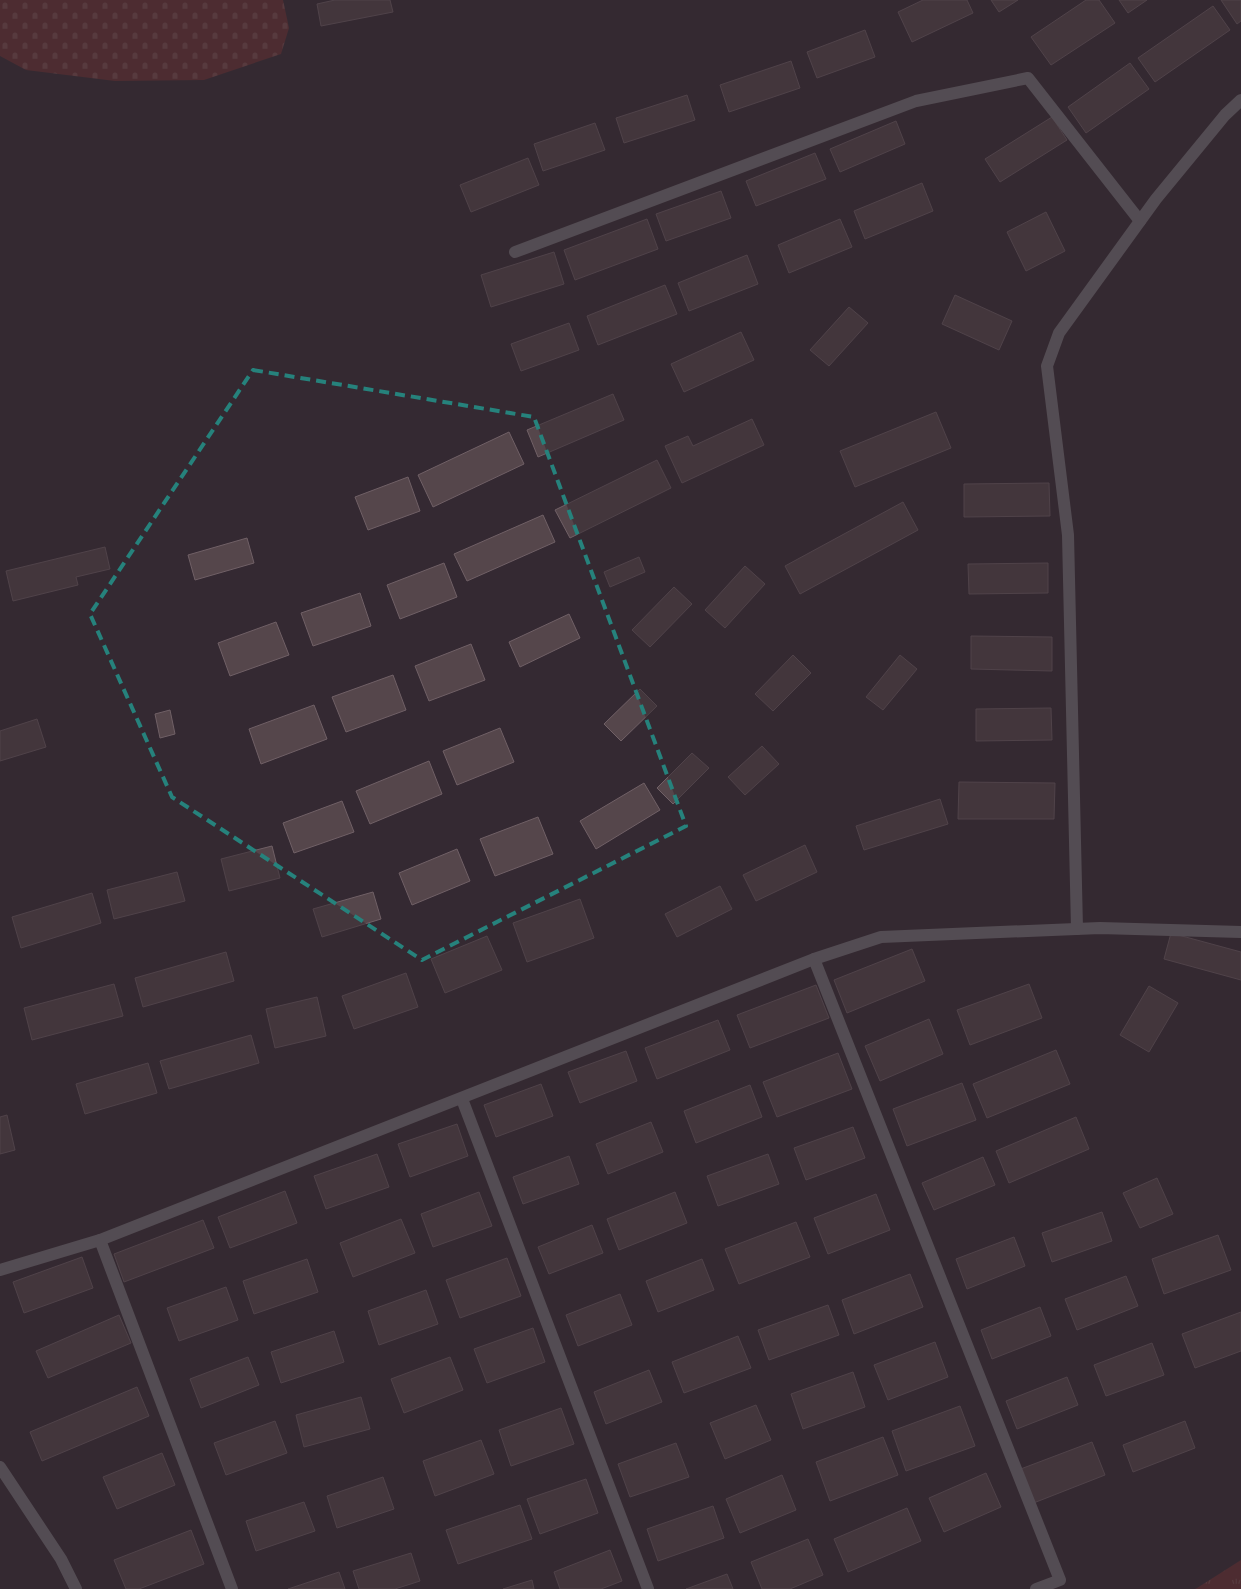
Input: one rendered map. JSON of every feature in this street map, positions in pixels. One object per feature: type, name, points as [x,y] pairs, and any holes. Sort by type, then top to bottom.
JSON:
[{"type":"street","points":[[515,252],[916,101],[1028,78],[1140,221]]},
{"type":"street","points":[[1077,929],[1068,535],[1048,366],[1059,333],[1140,221],[1225,114],[1241,100]]},
{"type":"street","points":[[0,1270],[100,1240],[462,1099],[814,958],[881,937],[1077,929],[1241,932]]},
{"type":"street","points":[[814,958],[1060,1580],[1036,1589]]},
{"type":"street","points":[[462,1099],[648,1589]]},
{"type":"street","points":[[100,1240],[232,1589]]},
{"type":"street","points":[[0,1467],[61,1559],[76,1589]]},
{"type":"highlighted area","points":[[253,370],[534,417],[686,826],[422,960],[172,797],[90,614]]},
{"type":"green space","points":[[0,0],[283,0],[289,28],[281,54],[204,80],[115,81],[26,70],[0,56]]},
{"type":"green space","points":[[1241,1560],[1241,1589],[1195,1589],[1197,1588]]},
{"type":"building","points":[[335,0],[390,0],[393,12],[321,26],[317,4]]},
{"type":"building","points":[[923,0],[967,0],[973,13],[912,42],[898,12]]},
{"type":"building","points":[[991,0],[1018,0],[999,12]]},
{"type":"building","points":[[1086,0],[1099,0],[1115,23],[1051,65],[1031,37]]},
{"type":"building","points":[[1119,0],[1147,0],[1128,13]]},
{"type":"building","points":[[1221,0],[1241,0],[1241,21],[1237,24]]},
{"type":"building","points":[[1213,6],[1230,30],[1155,82],[1138,58]]},
{"type":"building","points":[[865,30],[875,57],[817,78],[807,52]]},
{"type":"building","points":[[791,61],[800,88],[729,112],[720,85]]},
{"type":"building","points":[[1130,63],[1149,89],[1086,133],[1068,107]]},
{"type":"building","points":[[687,95],[695,120],[624,143],[616,118]]},
{"type":"building","points":[[1052,117],[1067,140],[1000,182],[985,159]]},
{"type":"building","points":[[896,121],[905,144],[840,172],[830,149]]},
{"type":"building","points":[[595,123],[605,150],[543,171],[534,144]]},
{"type":"building","points":[[815,153],[826,179],[756,206],[746,181]]},
{"type":"building","points":[[528,158],[539,185],[471,212],[460,185]]},
{"type":"building","points":[[922,183],[933,211],[865,239],[854,211]]},
{"type":"building","points":[[721,191],[731,218],[666,241],[656,214]]},
{"type":"building","points":[[1046,212],[1065,251],[1026,271],[1007,232]]},
{"type":"building","points":[[647,219],[658,249],[575,280],[564,250]]},
{"type":"building","points":[[840,219],[852,247],[789,273],[778,245]]},
{"type":"building","points":[[554,252],[564,284],[491,307],[481,275]]},
{"type":"building","points":[[747,255],[758,284],[689,311],[678,283]]},
{"type":"building","points":[[665,285],[677,314],[598,345],[587,316]]},
{"type":"building","points":[[955,295],[1012,321],[999,350],[942,324]]},
{"type":"building","points":[[849,307],[868,323],[829,366],[810,350]]},
{"type":"building","points":[[569,323],[579,350],[521,371],[511,344]]},
{"type":"building","points":[[741,332],[754,360],[684,392],[671,364]]},
{"type":"building","points":[[613,394],[624,420],[538,457],[527,430]]},
{"type":"building","points":[[936,412],[951,448],[855,487],[840,451]]},
{"type":"building","points":[[752,419],[764,445],[682,483],[665,446],[688,436],[693,446]]},
{"type":"building","points":[[509,432],[524,464],[433,507],[418,475]]},
{"type":"building","points":[[657,460],[671,488],[570,538],[555,510]]},
{"type":"building","points":[[408,477],[420,511],[368,530],[355,497]]},
{"type":"building","points":[[1049,483],[1050,516],[964,517],[964,484]]},
{"type":"building","points":[[903,502],[918,530],[800,594],[785,566]]},
{"type":"building","points":[[543,515],[555,542],[467,581],[454,554]]},
{"type":"building","points":[[247,538],[254,563],[195,580],[188,555]]},
{"type":"building","points":[[105,547],[110,569],[76,577],[78,585],[13,601],[6,571]]},
{"type":"building","points":[[639,557],[645,572],[610,587],[604,572]]},
{"type":"building","points":[[444,563],[457,597],[400,619],[387,585]]},
{"type":"building","points":[[1048,563],[1048,593],[969,594],[968,564]]},
{"type":"building","points":[[745,566],[765,584],[725,628],[705,610]]},
{"type":"building","points":[[674,587],[692,604],[650,647],[632,630]]},
{"type":"building","points":[[360,593],[371,626],[313,646],[301,613]]},
{"type":"building","points":[[569,614],[580,638],[520,667],[509,642]]},
{"type":"building","points":[[276,622],[289,655],[230,676],[218,643]]},
{"type":"building","points":[[971,636],[1052,637],[1052,671],[971,669]]},
{"type":"building","points":[[471,644],[485,680],[429,701],[415,666]]},
{"type":"building","points":[[793,655],[811,673],[773,711],[755,694]]},
{"type":"building","points":[[900,655],[917,669],[883,710],[866,697]]},
{"type":"building","points":[[393,675],[406,710],[346,732],[332,697]]},
{"type":"building","points":[[640,689],[657,706],[621,741],[604,724]]},
{"type":"building","points":[[314,705],[327,739],[261,764],[249,729]]},
{"type":"building","points":[[1051,708],[1052,740],[976,741],[976,709]]},
{"type":"building","points":[[170,710],[175,734],[160,738],[155,714]]},
{"type":"building","points":[[37,719],[46,747],[0,761],[0,731]]},
{"type":"building","points":[[500,728],[514,762],[457,785],[443,751]]},
{"type":"building","points":[[762,746],[779,764],[745,795],[728,777]]},
{"type":"building","points":[[692,753],[709,768],[673,804],[657,788]]},
{"type":"building","points":[[429,761],[442,794],[370,824],[356,791]]},
{"type":"building","points":[[959,782],[1055,783],[1054,819],[958,819]]},
{"type":"building","points":[[644,783],[660,810],[596,849],[580,821]]},
{"type":"building","points":[[940,799],[948,824],[864,850],[856,826]]},
{"type":"building","points":[[342,801],[354,832],[294,853],[283,823]]},
{"type":"building","points":[[538,817],[553,854],[495,876],[480,839]]},
{"type":"building","points":[[805,845],[817,872],[756,901],[743,875]]},
{"type":"building","points":[[272,846],[280,878],[229,891],[221,859]]},
{"type":"building","points":[[457,849],[470,881],[412,905],[399,873]]},
{"type":"building","points":[[177,872],[185,901],[114,919],[107,890]]},
{"type":"building","points":[[720,886],[732,909],[677,937],[665,914]]},
{"type":"building","points":[[373,892],[381,919],[322,937],[313,909]]},
{"type":"building","points":[[92,893],[101,923],[21,948],[12,917]]},
{"type":"building","points":[[580,899],[594,938],[527,962],[513,923]]},
{"type":"building","points":[[1171,933],[1241,952],[1241,980],[1164,959]]},
{"type":"building","points":[[487,936],[502,970],[445,993],[431,959]]},
{"type":"building","points":[[912,949],[925,981],[847,1013],[834,980]]},
{"type":"building","points":[[226,952],[234,981],[143,1007],[135,978]]},
{"type":"building","points":[[406,973],[418,1007],[354,1029],[342,996]]},
{"type":"building","points":[[114,984],[123,1016],[32,1040],[24,1008]]},
{"type":"building","points":[[1029,984],[1042,1018],[970,1045],[957,1010]]},
{"type":"building","points":[[816,985],[829,1018],[750,1048],[737,1015]]},
{"type":"building","points":[[1149,986],[1178,1003],[1149,1052],[1120,1035]]},
{"type":"building","points":[[317,997],[326,1036],[275,1048],[266,1009]]},
{"type":"building","points":[[929,1019],[943,1054],[880,1081],[865,1046]]},
{"type":"building","points":[[718,1020],[730,1050],[657,1079],[645,1048]]},
{"type":"building","points":[[251,1035],[259,1063],[169,1089],[160,1061]]},
{"type":"building","points":[[1056,1050],[1070,1084],[987,1118],[973,1084]]},
{"type":"building","points":[[626,1051],[637,1081],[580,1103],[568,1072]]},
{"type":"building","points":[[838,1053],[852,1089],[777,1117],[763,1082]]},
{"type":"building","points":[[148,1063],[157,1093],[85,1114],[76,1084]]},
{"type":"building","points":[[962,1083],[976,1120],[907,1146],[893,1109]]},
{"type":"building","points":[[541,1084],[553,1116],[496,1137],[484,1105]]},
{"type":"building","points":[[750,1085],[762,1117],[696,1143],[684,1111]]},
{"type":"building","points":[[7,1115],[15,1150],[0,1154],[0,1117]]},
{"type":"building","points":[[1076,1117],[1089,1149],[1009,1183],[996,1151]]},
{"type":"building","points":[[651,1122],[663,1152],[608,1174],[596,1144]]},
{"type":"building","points":[[457,1124],[468,1156],[410,1177],[398,1144]]},
{"type":"building","points":[[853,1127],[865,1158],[806,1180],[794,1148]]},
{"type":"building","points":[[377,1154],[389,1187],[326,1209],[314,1176]]},
{"type":"building","points":[[768,1154],[779,1184],[718,1206],[707,1176]]},
{"type":"building","points":[[569,1156],[579,1184],[523,1204],[513,1177]]},
{"type":"building","points":[[983,1157],[995,1185],[934,1210],[922,1183]]},
{"type":"building","points":[[1157,1178],[1173,1214],[1140,1228],[1123,1193]]},
{"type":"building","points":[[285,1191],[297,1223],[230,1248],[218,1217]]},
{"type":"building","points":[[479,1192],[492,1226],[433,1247],[421,1214]]},
{"type":"building","points":[[675,1192],[687,1223],[619,1250],[607,1219]]},
{"type":"building","points":[[876,1194],[890,1230],[828,1254],[814,1218]]},
{"type":"building","points":[[1102,1212],[1112,1241],[1052,1262],[1042,1233]]},
{"type":"building","points":[[401,1219],[415,1253],[353,1277],[340,1243]]},
{"type":"building","points":[[203,1220],[214,1248],[124,1282],[114,1254]]},
{"type":"building","points":[[796,1222],[810,1257],[739,1284],[725,1249]]},
{"type":"building","points":[[592,1225],[603,1253],[549,1274],[538,1247]]},
{"type":"building","points":[[1218,1235],[1231,1270],[1164,1294],[1152,1259]]},
{"type":"building","points":[[1014,1237],[1025,1266],[967,1289],[956,1259]]},
{"type":"building","points":[[82,1257],[93,1288],[24,1313],[13,1282]]},
{"type":"building","points":[[507,1258],[521,1296],[460,1318],[446,1280]]},
{"type":"building","points":[[307,1259],[318,1292],[254,1314],[243,1281]]},
{"type":"building","points":[[702,1259],[714,1290],[658,1312],[646,1281]]},
{"type":"building","points":[[910,1274],[923,1307],[854,1334],[842,1300]]},
{"type":"building","points":[[1126,1276],[1138,1306],[1077,1330],[1065,1299]]},
{"type":"building","points":[[226,1287],[238,1320],[179,1341],[167,1308]]},
{"type":"building","points":[[426,1290],[438,1324],[379,1345],[368,1311]]},
{"type":"building","points":[[620,1294],[632,1325],[578,1346],[566,1315]]},
{"type":"building","points":[[828,1305],[839,1335],[769,1360],[758,1330]]},
{"type":"building","points":[[1040,1307],[1051,1336],[992,1359],[981,1330]]},
{"type":"building","points":[[1241,1312],[1241,1351],[1195,1368],[1182,1334]]},
{"type":"building","points":[[119,1315],[131,1343],[48,1378],[36,1351]]},
{"type":"building","points":[[533,1328],[545,1362],[487,1383],[474,1349]]},
{"type":"building","points":[[334,1331],[344,1362],[281,1383],[271,1352]]},
{"type":"building","points":[[738,1336],[751,1368],[684,1393],[672,1362]]},
{"type":"building","points":[[935,1342],[948,1377],[888,1400],[874,1365]]},
{"type":"building","points":[[1152,1343],[1164,1375],[1106,1396],[1094,1365]]},
{"type":"building","points":[[248,1357],[259,1385],[201,1408],[190,1379]]},
{"type":"building","points":[[450,1357],[463,1390],[404,1413],[391,1379]]},
{"type":"building","points":[[649,1370],[662,1402],[606,1424],[594,1392]]},
{"type":"building","points":[[853,1372],[865,1407],[803,1429],[791,1394]]},
{"type":"building","points":[[1067,1377],[1078,1405],[1017,1429],[1006,1401]]},
{"type":"building","points":[[137,1387],[149,1416],[42,1461],[30,1432]]},
{"type":"building","points":[[361,1397],[370,1429],[304,1447],[296,1415]]},
{"type":"building","points":[[756,1405],[771,1440],[725,1459],[710,1423]]},
{"type":"building","points":[[960,1406],[975,1446],[906,1471],[892,1431]]},
{"type":"building","points":[[561,1408],[574,1444],[511,1466],[499,1430]]},
{"type":"building","points":[[275,1421],[287,1453],[226,1475],[214,1443]]},
{"type":"building","points":[[1185,1421],[1195,1448],[1133,1472],[1123,1445]]},
{"type":"building","points":[[883,1437],[898,1475],[830,1501],[816,1462]]},
{"type":"building","points":[[481,1440],[494,1474],[435,1496],[423,1461]]},
{"type":"building","points":[[1092,1442],[1105,1475],[1031,1504],[1018,1470]]},
{"type":"building","points":[[676,1443],[689,1477],[630,1497],[618,1464]]},
{"type":"building","points":[[162,1453],[175,1485],[117,1509],[103,1477]]},
{"type":"building","points":[[986,1473],[1001,1507],[944,1532],[929,1498]]},
{"type":"building","points":[[782,1475],[796,1510],[740,1533],[726,1499]]},
{"type":"building","points":[[383,1477],[394,1509],[337,1528],[327,1496]]},
{"type":"building","points":[[586,1479],[598,1513],[540,1534],[527,1499]]},
{"type":"building","points":[[304,1502],[315,1531],[256,1551],[246,1521]]},
{"type":"building","points":[[520,1505],[532,1539],[458,1564],[446,1530]]},
{"type":"building","points":[[713,1506],[724,1538],[658,1561],[647,1529]]},
{"type":"building","points":[[907,1508],[921,1541],[848,1572],[834,1539]]},
{"type":"building","points":[[191,1530],[204,1564],[139,1589],[126,1589],[114,1560]]},
{"type":"building","points":[[808,1539],[823,1575],[790,1589],[762,1589],[751,1562]]},
{"type":"building","points":[[610,1550],[622,1581],[601,1589],[560,1589],[554,1572]]},
{"type":"building","points":[[411,1553],[420,1581],[395,1589],[359,1589],[353,1571]]},
{"type":"building","points":[[339,1572],[345,1589],[288,1589]]},
{"type":"building","points":[[727,1574],[733,1589],[686,1589]]},
{"type":"building","points":[[532,1580],[534,1589],[503,1589]]}]
